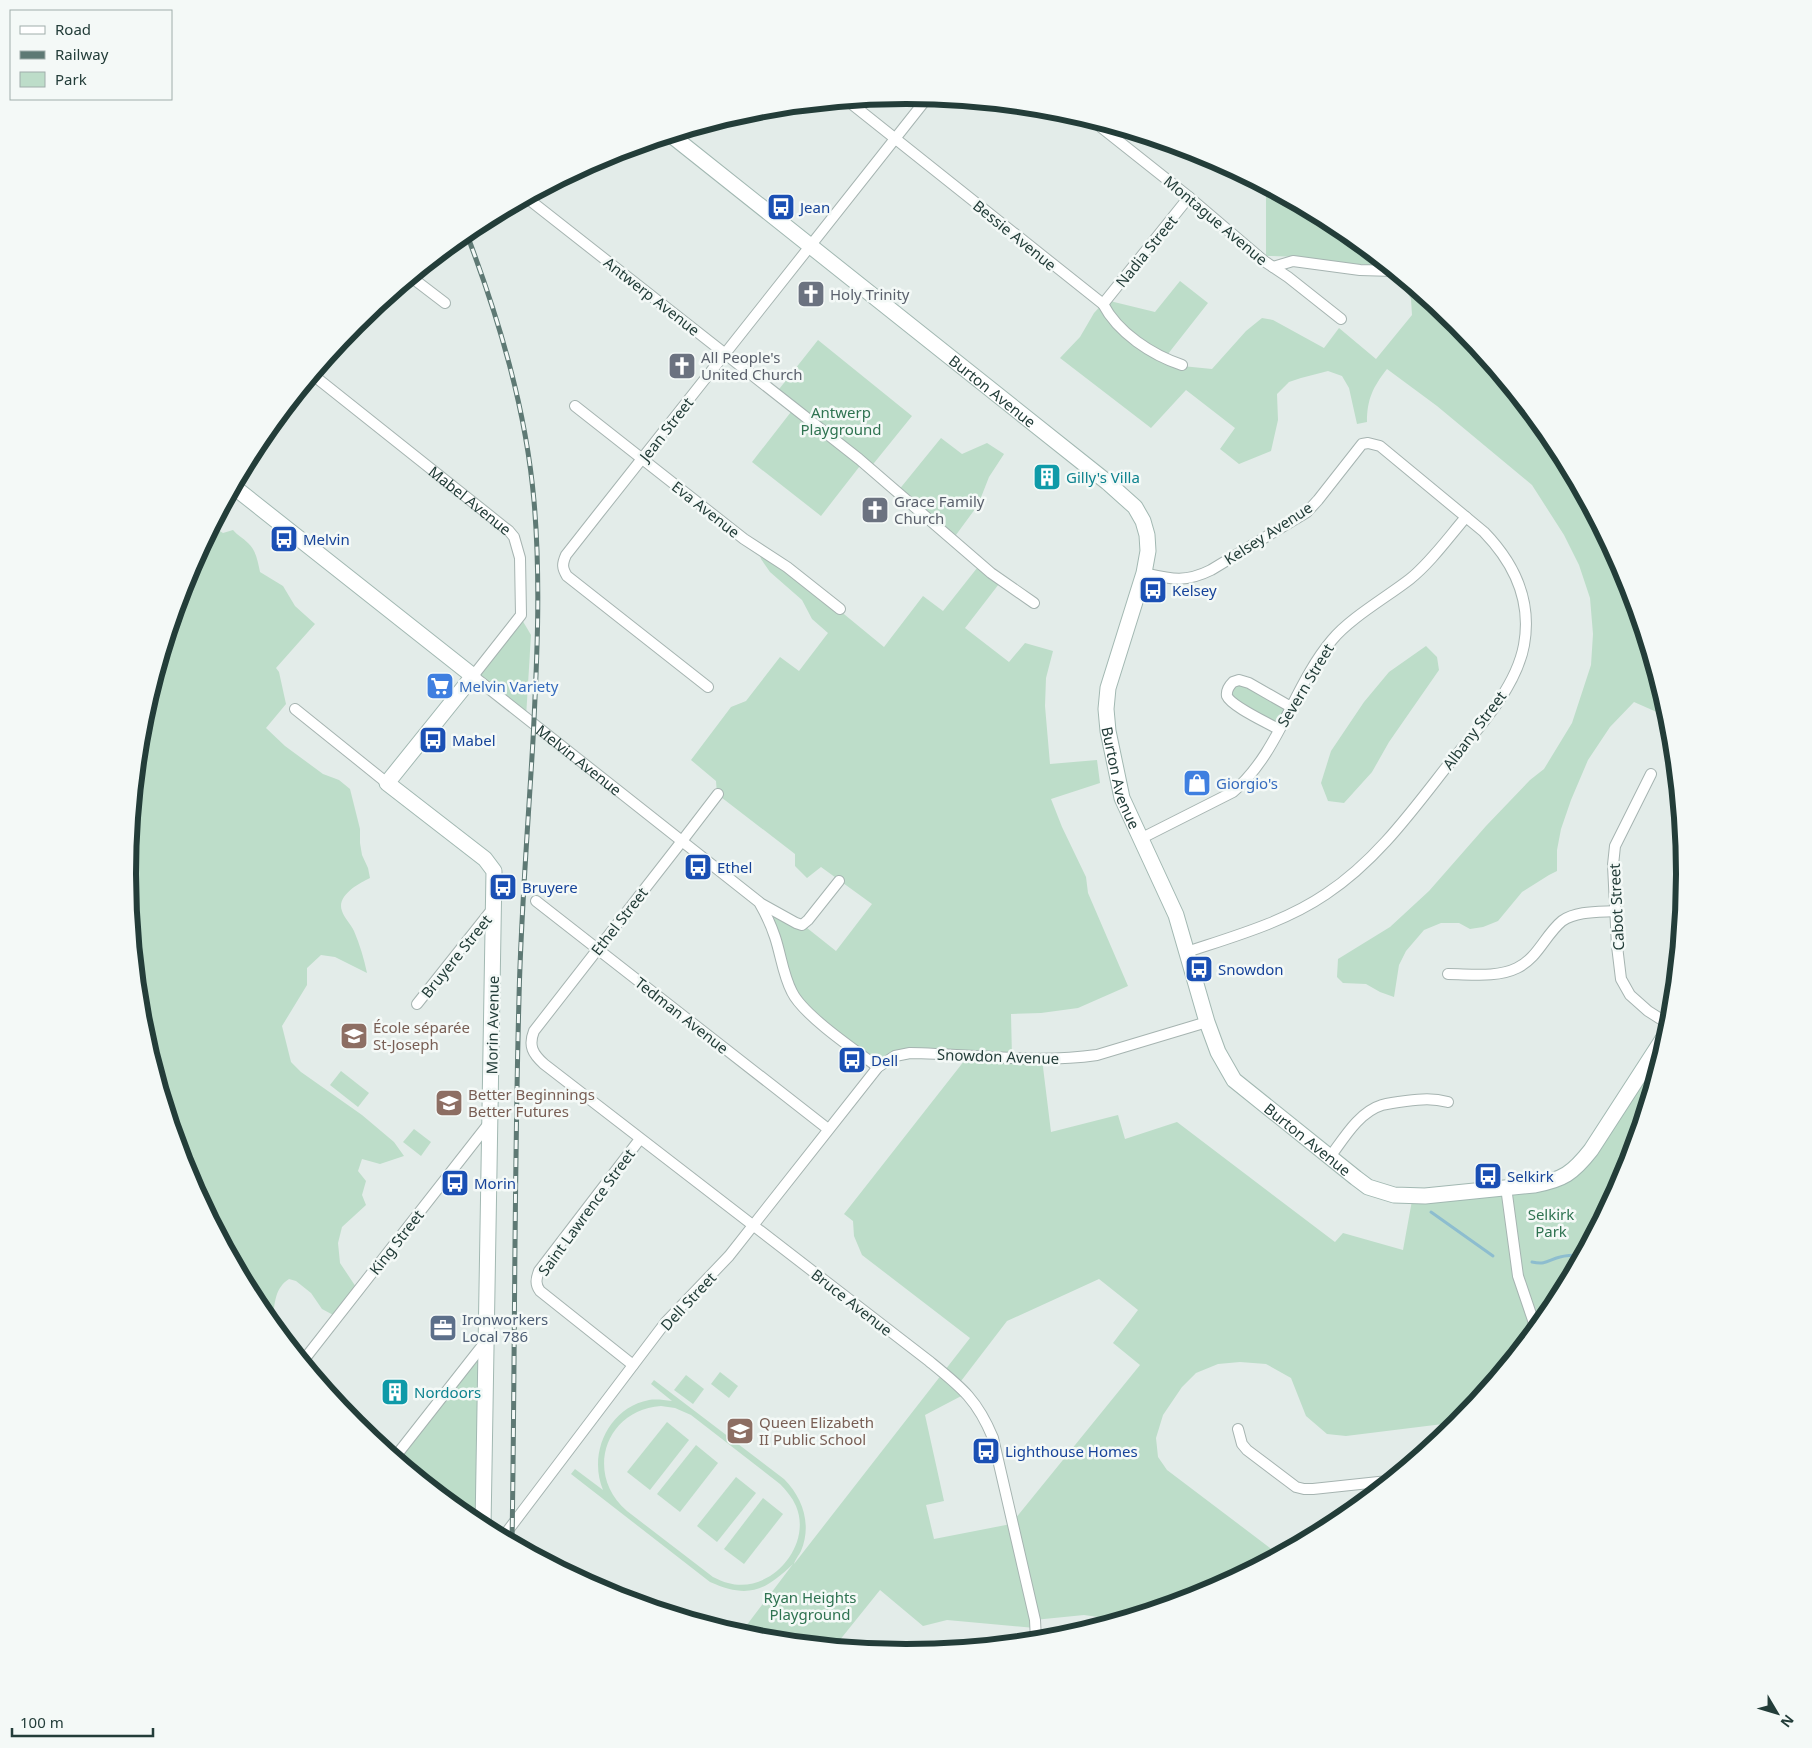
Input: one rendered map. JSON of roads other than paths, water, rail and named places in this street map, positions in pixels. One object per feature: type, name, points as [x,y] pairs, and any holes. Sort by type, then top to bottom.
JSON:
[{"type":"street","name":"Jean Street","points":[[708,687],[567,576],[562,569],[566,555],[922,104]]},
{"type":"street","name":"Bessie Avenue","points":[[853,105],[1103,304],[1109,316],[1126,333],[1158,356],[1182,365]]},
{"type":"street","name":"Montague Avenue","points":[[1104,130],[1189,197],[1264,262],[1288,277],[1341,320]]},
{"type":"street","name":"Burton Avenue","points":[[676,139],[1124,496],[1135,507],[1147,535],[1148,551],[1144,573],[1108,688],[1106,709],[1108,731],[1122,798],[1168,897],[1187,952],[1207,1022],[1218,1052],[1234,1080],[1368,1186],[1394,1195],[1425,1196],[1551,1182],[1577,1167],[1591,1150],[1655,1051]]},
{"type":"street","name":"Nadia Street","points":[[1103,304],[1189,197]]},
{"type":"street","name":"Antwerp Avenue","points":[[531,201],[859,459],[991,573],[1034,603]]},
{"type":"street","points":[[1273,268],[1293,261],[1360,270],[1384,271]]},
{"type":"street","points":[[416,281],[445,303]]},
{"type":"street","name":"Mabel Avenue","points":[[317,378],[509,531],[514,537],[520,558],[521,615],[387,783]]},
{"type":"street","name":"Eva Avenue","points":[[575,406],[744,539],[787,567],[840,609]]},
{"type":"street","name":"Kelsey Avenue","points":[[1144,573],[1174,579],[1185,579],[1197,577],[1211,570],[1307,512],[1362,444],[1368,443]]},
{"type":"street","name":"Albany Street","points":[[1187,952],[1241,934],[1303,908],[1328,893],[1354,873],[1379,849],[1422,799],[1491,711],[1512,679],[1524,646],[1526,634],[1524,602],[1516,576],[1504,554],[1484,532],[1380,446],[1368,443]]},
{"type":"street","name":"Melvin Avenue","points":[[238,490],[759,902],[774,932],[788,982],[795,998],[809,1014],[878,1067]]},
{"type":"street","name":"Severn Street","points":[[1140,840],[1234,792],[1254,772],[1291,706],[1334,637],[1412,578],[1466,517]]},
{"type":"street","points":[[1278,729],[1228,699],[1226,693],[1229,686],[1233,682],[1243,681],[1291,706]]},
{"type":"street","name":"Morin Avenue","points":[[295,709],[491,865],[494,871],[483,1517]]},
{"type":"street","name":"Cabot Street","points":[[1651,774],[1615,846],[1613,865],[1615,911],[1619,966],[1625,987],[1630,995],[1643,1007],[1662,1020]]},
{"type":"street","name":"Ethel Street","points":[[533,1052],[530,1046],[534,1031],[718,794]]},
{"type":"street","points":[[759,902],[796,923],[802,924],[808,920],[839,881]]},
{"type":"street","name":"Tedman Avenue","points":[[536,901],[828,1129]]},
{"type":"street","name":"Bruyere Street","points":[[417,1004],[494,907]]},
{"type":"street","points":[[1448,974],[1492,974],[1516,969],[1531,958],[1563,920],[1586,913],[1615,911]]},
{"type":"street","name":"Snowdon Avenue","points":[[878,1067],[895,1056],[910,1053],[1026,1060],[1055,1060],[1097,1055],[1207,1022]]},
{"type":"street","name":"Bruce Avenue","points":[[533,1052],[544,1064],[640,1139],[958,1384],[976,1404],[993,1438],[1035,1633]]},
{"type":"street","name":"Dell Street","points":[[507,1532],[665,1324],[717,1270],[878,1067]]},
{"type":"street","points":[[1330,1157],[1363,1116],[1383,1104],[1427,1098],[1448,1102]]},
{"type":"street","name":"King Street","points":[[306,1357],[490,1122]]},
{"type":"street","name":"Saint Lawrence Street","points":[[633,1365],[540,1292],[537,1287],[536,1278],[539,1271],[640,1139]]},
{"type":"street","points":[[1506,1187],[1518,1276],[1533,1320]]},
{"type":"street","points":[[398,1453],[486,1340]]},
{"type":"street","points":[[1238,1429],[1242,1444],[1247,1450],[1296,1487],[1312,1489],[1377,1483]]},
{"type":"waterway","points":[[1431,1212],[1493,1256]]},
{"type":"waterway","points":[[1532,1262],[1544,1263],[1563,1256],[1575,1255]]},
{"type":"railway","points":[[469,240],[500,331],[518,398],[525,432],[534,501],[537,561],[536,681],[519,998],[512,1535]]},
{"type":"place","name":"Jean","points":[[781,207]]},
{"type":"place","name":"Holy Trinity","points":[[811,294]]},
{"type":"place","name":"All People's United Church","points":[[682,366]]},
{"type":"place","name":"Gilly's Villa","points":[[1047,477]]},
{"type":"place","name":"Grace Family Church","points":[[875,510]]},
{"type":"place","name":"Melvin","points":[[284,539]]},
{"type":"place","name":"Kelsey","points":[[1153,590]]},
{"type":"place","name":"Melvin Variety","points":[[440,686]]},
{"type":"place","name":"Mabel","points":[[433,740]]},
{"type":"place","name":"Giorgio's","points":[[1197,783]]},
{"type":"place","name":"Ethel","points":[[698,867]]},
{"type":"place","name":"Bruyere","points":[[503,887]]},
{"type":"place","name":"Snowdon","points":[[1199,969]]},
{"type":"place","name":"École séparée St-Joseph","points":[[354,1036]]},
{"type":"place","name":"Dell","points":[[852,1060]]},
{"type":"place","name":"Better Beginnings Better Futures","points":[[449,1103]]},
{"type":"place","name":"Selkirk","points":[[1488,1176]]},
{"type":"place","name":"Morin","points":[[455,1183]]},
{"type":"place","name":"Ironworkers Local 786","points":[[443,1328]]},
{"type":"place","name":"Nordoors","points":[[395,1392]]},
{"type":"place","name":"Queen Elizabeth II Public School","points":[[740,1431]]},
{"type":"place","name":"Lighthouse Homes","points":[[986,1451]]},
{"type":"park label","name":"Antwerp Playground","points":[[841,420]]},
{"type":"park label","name":"Selkirk Park","points":[[1551,1222]]},
{"type":"park label","name":"Ryan Heights Playground","points":[[810,1606]]}]
